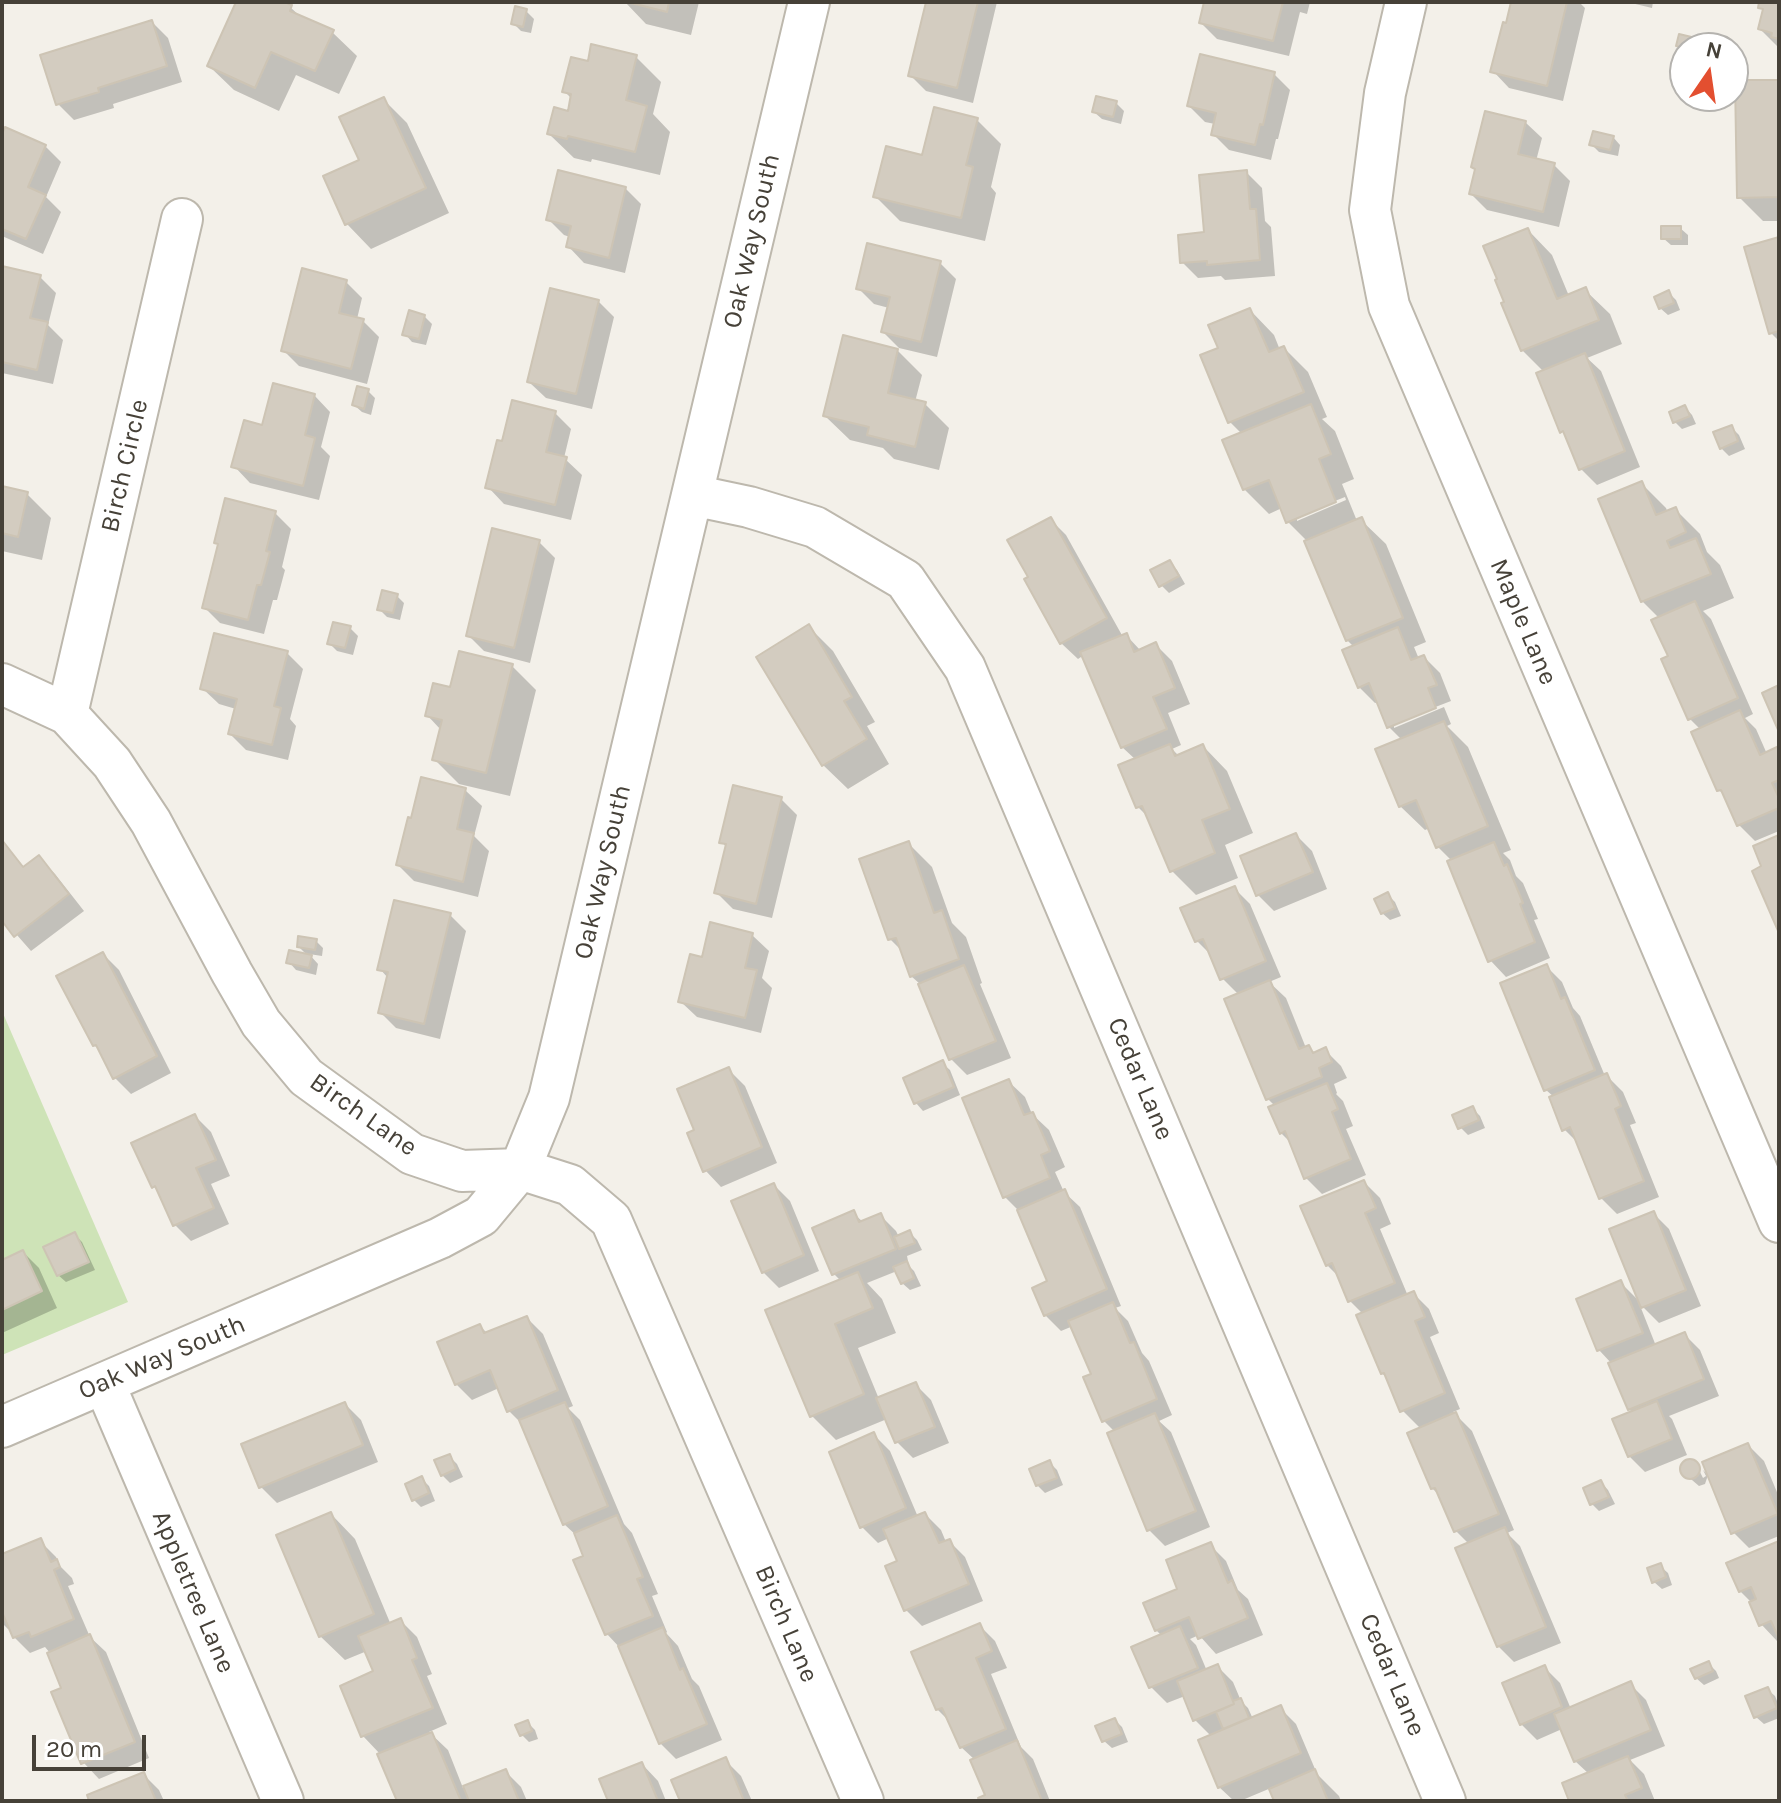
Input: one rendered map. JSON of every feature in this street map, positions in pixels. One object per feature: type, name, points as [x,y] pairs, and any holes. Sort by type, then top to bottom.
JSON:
[{"type":"street","name":"Oak Way South","points":[[2,1427],[440,1238],[481,1216],[520,1169],[549,1098],[809,2]]},
{"type":"street","name":"Maple Lane","points":[[1406,2],[1385,93],[1370,210],[1389,306],[1779,1222]]},
{"type":"street","name":"Birch Circle","points":[[67,714],[182,219]]},
{"type":"street","name":"Cedar Lane","points":[[692,495],[749,507],[815,527],[905,580],[965,668],[1445,1801]]},
{"type":"street","name":"Birch Lane","points":[[2,684],[67,714],[112,763],[151,822],[261,1023],[306,1077],[412,1154],[462,1171],[520,1169],[570,1185],[611,1220],[863,1801]]},
{"type":"street","name":"Appletree Lane","points":[[104,1383],[283,1801]]},
{"type":"green space","points":[[2,1011],[128,1302],[2,1355]]},
{"type":"building","points":[[236,2],[284,2],[292,5],[290,11],[334,30],[315,71],[271,52],[255,88],[207,66]]},
{"type":"building","points":[[627,2],[669,2],[667,12]]},
{"type":"building","points":[[926,2],[978,2],[957,88],[908,76]]},
{"type":"building","points":[[1204,2],[1283,2],[1273,41],[1199,23]]},
{"type":"building","points":[[1511,2],[1567,2],[1547,86],[1490,72]]},
{"type":"building","points":[[1759,2],[1779,2],[1779,39],[1771,37],[1772,33],[1758,29],[1763,9],[1758,8]]},
{"type":"building","points":[[515,6],[527,9],[523,27],[511,24]]},
{"type":"building","points":[[152,20],[167,66],[56,105],[40,55]]},
{"type":"building","points":[[591,44],[637,55],[626,100],[647,106],[635,152],[547,134],[554,107],[568,111],[571,94],[562,92],[571,57],[588,61]]},
{"type":"building","points":[[1200,54],[1275,72],[1263,125],[1260,124],[1255,145],[1211,135],[1216,113],[1187,106]]},
{"type":"building","points":[[1749,80],[1779,80],[1779,197],[1737,198],[1736,112],[1749,112]]},
{"type":"building","points":[[1096,96],[1117,101],[1113,117],[1092,112]]},
{"type":"building","points":[[384,97],[426,188],[345,225],[323,176],[359,160],[339,117]]},
{"type":"building","points":[[934,107],[978,118],[966,165],[973,167],[961,218],[873,197],[886,146],[922,155]]},
{"type":"building","points":[[1485,111],[1526,121],[1518,154],[1555,163],[1543,212],[1469,194],[1475,169],[1471,167]]},
{"type":"building","points":[[5,127],[46,145],[28,187],[46,195],[26,239],[2,229],[2,134]]},
{"type":"building","points":[[1593,131],[1614,136],[1610,150],[1589,145]]},
{"type":"building","points":[[558,170],[626,187],[609,258],[566,247],[571,226],[546,220]]},
{"type":"building","points":[[1247,170],[1250,209],[1256,209],[1260,260],[1207,265],[1207,261],[1180,263],[1178,235],[1204,232],[1199,175]]},
{"type":"building","points":[[1661,226],[1681,226],[1681,239],[1661,239]]},
{"type":"building","points":[[1528,228],[1557,299],[1586,287],[1599,320],[1521,351],[1501,303],[1504,302],[1497,279],[1483,246]]},
{"type":"building","points":[[1779,237],[1779,331],[1769,334],[1744,247]]},
{"type":"building","points":[[867,243],[941,261],[921,342],[881,332],[890,297],[856,289]]},
{"type":"building","points":[[2,266],[41,275],[30,318],[48,322],[37,370],[2,362]]},
{"type":"building","points":[[302,268],[347,280],[339,313],[364,319],[351,369],[281,351]]},
{"type":"building","points":[[550,288],[599,300],[576,394],[527,382]]},
{"type":"building","points":[[1669,290],[1674,303],[1659,309],[1654,297]]},
{"type":"building","points":[[1250,308],[1269,352],[1284,346],[1304,392],[1228,423],[1200,355],[1218,348],[1208,325]]},
{"type":"building","points":[[409,310],[425,315],[419,339],[402,335]]},
{"type":"building","points":[[843,335],[898,349],[888,393],[926,402],[915,447],[867,435],[869,427],[823,416]]},
{"type":"building","points":[[1585,353],[1625,451],[1579,470],[1536,373]]},
{"type":"building","points":[[273,383],[315,394],[305,435],[315,438],[303,486],[231,467],[244,420],[262,425]]},
{"type":"building","points":[[357,386],[369,389],[364,409],[352,405]]},
{"type":"building","points":[[512,400],[556,411],[546,452],[567,457],[555,505],[485,488],[497,440],[502,441]]},
{"type":"building","points":[[1311,404],[1331,454],[1319,459],[1336,502],[1286,523],[1269,480],[1243,490],[1222,440]]},
{"type":"building","points":[[1685,405],[1690,416],[1673,423],[1669,412]]},
{"type":"building","points":[[1732,425],[1738,441],[1720,449],[1713,432]]},
{"type":"building","points":[[1642,481],[1656,515],[1676,507],[1686,532],[1667,541],[1670,548],[1696,538],[1711,574],[1641,602],[1598,499]]},
{"type":"building","points":[[2,486],[28,492],[18,537],[2,533]]},
{"type":"building","points":[[225,498],[276,511],[266,551],[270,552],[248,620],[202,608],[218,544],[214,543]]},
{"type":"building","points":[[1051,517],[1107,618],[1060,644],[1024,579],[1028,577],[1007,540]]},
{"type":"building","points":[[1362,517],[1403,618],[1346,641],[1304,541]]},
{"type":"building","points":[[492,528],[540,540],[514,648],[466,636]]},
{"type":"building","points":[[1170,560],[1179,576],[1159,587],[1150,570]]},
{"type":"building","points":[[382,590],[398,594],[393,613],[377,610]]},
{"type":"building","points":[[1695,601],[1738,698],[1688,720],[1661,659],[1668,656],[1651,620]]},
{"type":"building","points":[[333,622],[351,626],[345,648],[327,644]]},
{"type":"building","points":[[809,624],[852,697],[844,701],[867,739],[822,766],[756,657]]},
{"type":"building","points":[[1398,627],[1411,660],[1424,655],[1437,685],[1428,688],[1436,708],[1387,728],[1369,683],[1358,688],[1342,650]]},
{"type":"building","points":[[214,633],[288,651],[274,706],[281,708],[272,745],[228,734],[237,699],[200,689]]},
{"type":"building","points":[[1127,633],[1134,652],[1156,642],[1175,688],[1153,697],[1167,729],[1121,748],[1080,652]]},
{"type":"building","points":[[459,651],[513,664],[486,773],[432,760],[442,720],[425,716],[433,683],[450,687]]},
{"type":"building","points":[[1779,685],[1779,732],[1762,693]]},
{"type":"building","points":[[1740,710],[1760,755],[1779,746],[1779,780],[1772,783],[1779,798],[1779,808],[1737,826],[1721,790],[1717,791],[1691,732]]},
{"type":"building","points":[[1444,721],[1488,826],[1436,848],[1416,800],[1399,807],[1375,749]]},
{"type":"building","points":[[1170,744],[1175,756],[1203,744],[1230,809],[1202,820],[1215,853],[1170,872],[1142,806],[1136,808],[1118,765]]},
{"type":"building","points":[[421,777],[466,788],[457,829],[474,833],[463,882],[396,865]]},
{"type":"building","points":[[733,785],[782,797],[756,904],[714,893],[726,844],[719,843]]},
{"type":"building","points":[[1296,833],[1313,872],[1256,896],[1240,856]]},
{"type":"building","points":[[1779,835],[1779,933],[1752,871],[1761,866],[1753,846]]},
{"type":"building","points":[[2,840],[23,867],[39,855],[69,894],[14,937],[2,921]]},
{"type":"building","points":[[909,841],[934,913],[942,910],[959,959],[910,977],[896,938],[888,940],[859,859]]},
{"type":"building","points":[[1494,842],[1523,903],[1520,904],[1535,942],[1488,962],[1447,861]]},
{"type":"building","points":[[1235,886],[1266,961],[1220,980],[1203,939],[1195,942],[1180,908]]},
{"type":"building","points":[[1388,892],[1395,908],[1381,914],[1374,899]]},
{"type":"building","points":[[394,900],[451,913],[424,1024],[378,1013],[388,972],[377,970]]},
{"type":"building","points":[[710,922],[753,933],[745,968],[757,970],[745,1018],[678,1002],[690,954],[702,957]]},
{"type":"building","points":[[298,936],[317,939],[315,950],[297,947]]},
{"type":"building","points":[[289,950],[312,955],[309,968],[286,963]]},
{"type":"building","points":[[103,952],[157,1056],[113,1079],[56,976]]},
{"type":"building","points":[[1547,964],[1561,999],[1565,997],[1595,1070],[1544,1091],[1500,983]]},
{"type":"building","points":[[964,965],[996,1041],[949,1060],[918,984]]},
{"type":"building","points":[[1270,980],[1299,1049],[1309,1045],[1313,1053],[1326,1047],[1332,1062],[1319,1068],[1322,1077],[1266,1100],[1224,999]]},
{"type":"building","points":[[943,1060],[954,1087],[914,1104],[903,1078]]},
{"type":"building","points":[[729,1067],[762,1147],[703,1172],[687,1133],[694,1130],[677,1089]]},
{"type":"building","points":[[1607,1073],[1621,1106],[1615,1109],[1644,1181],[1599,1199],[1570,1127],[1562,1131],[1549,1097]]},
{"type":"building","points":[[1009,1079],[1024,1115],[1033,1112],[1050,1151],[1041,1155],[1050,1178],[1003,1198],[962,1098]]},
{"type":"building","points":[[1327,1083],[1338,1109],[1332,1112],[1351,1159],[1304,1179],[1285,1131],[1280,1134],[1268,1107]]},
{"type":"building","points":[[1473,1106],[1479,1120],[1458,1129],[1452,1115]]},
{"type":"building","points":[[195,1114],[216,1160],[196,1168],[214,1208],[173,1226],[131,1143]]},
{"type":"building","points":[[1364,1180],[1376,1208],[1365,1213],[1395,1283],[1348,1302],[1332,1263],[1326,1266],[1300,1206]]},
{"type":"building","points":[[774,1183],[804,1255],[762,1273],[731,1201]]},
{"type":"building","points":[[1065,1189],[1107,1289],[1044,1316],[1032,1288],[1047,1281],[1017,1210]]},
{"type":"building","points":[[854,1210],[859,1222],[881,1213],[896,1249],[832,1275],[812,1228]]},
{"type":"building","points":[[1654,1211],[1686,1290],[1641,1308],[1609,1229]]},
{"type":"building","points":[[910,1230],[915,1243],[899,1249],[894,1237]]},
{"type":"building","points":[[75,1232],[89,1262],[57,1276],[43,1247]]},
{"type":"building","points":[[23,1250],[42,1291],[2,1310],[2,1260]]},
{"type":"building","points":[[907,1261],[914,1278],[901,1284],[893,1267]]},
{"type":"building","points":[[858,1272],[873,1308],[835,1324],[864,1394],[810,1417],[765,1310]]},
{"type":"building","points":[[1621,1280],[1643,1333],[1597,1351],[1576,1299]]},
{"type":"building","points":[[1414,1291],[1425,1317],[1415,1321],[1445,1393],[1400,1412],[1356,1315]]},
{"type":"building","points":[[1113,1302],[1130,1343],[1134,1342],[1157,1399],[1102,1422],[1083,1377],[1091,1374],[1068,1321]]},
{"type":"building","points":[[527,1316],[558,1390],[507,1412],[490,1370],[455,1385],[437,1342],[480,1324],[484,1333]]},
{"type":"building","points":[[1685,1332],[1704,1379],[1628,1410],[1608,1363]]},
{"type":"building","points":[[916,1382],[935,1427],[895,1443],[876,1398]]},
{"type":"building","points":[[1657,1401],[1672,1439],[1628,1457],[1612,1419]]},
{"type":"building","points":[[345,1402],[363,1445],[259,1488],[241,1444]]},
{"type":"building","points":[[565,1402],[608,1506],[563,1525],[519,1420]]},
{"type":"building","points":[[1456,1412],[1499,1514],[1454,1532],[1407,1433]]},
{"type":"building","points":[[1155,1413],[1196,1511],[1147,1531],[1107,1433]]},
{"type":"building","points":[[874,1432],[906,1508],[860,1528],[829,1452]]},
{"type":"building","points":[[1748,1443],[1778,1514],[1731,1534],[1702,1462]]},
{"type":"building","points":[[450,1454],[456,1469],[441,1476],[434,1460]]},
{"type":"building","points":[[1690,1459],[1697,1462],[1700,1469],[1697,1476],[1690,1479],[1683,1476],[1680,1469],[1683,1462]]},
{"type":"building","points":[[1050,1460],[1057,1478],[1036,1486],[1029,1469]]},
{"type":"building","points":[[422,1476],[429,1493],[412,1501],[405,1484]]},
{"type":"building","points":[[1601,1480],[1609,1497],[1590,1505],[1583,1488]]},
{"type":"building","points":[[331,1512],[374,1614],[319,1637],[276,1535]]},
{"type":"building","points":[[925,1512],[939,1543],[950,1539],[969,1584],[904,1611],[885,1566],[897,1561],[883,1529]]},
{"type":"building","points":[[617,1515],[643,1577],[637,1579],[653,1616],[605,1635],[573,1560],[583,1556],[574,1533]]},
{"type":"building","points":[[1505,1527],[1546,1627],[1497,1647],[1455,1548]]},
{"type":"building","points":[[41,1538],[51,1562],[57,1559],[60,1567],[54,1570],[74,1619],[31,1637],[29,1632],[13,1638],[2,1612],[2,1554]]},
{"type":"building","points":[[1779,1541],[1779,1639],[1771,1621],[1759,1626],[1749,1602],[1756,1599],[1751,1587],[1739,1592],[1726,1563]]},
{"type":"building","points":[[1211,1542],[1228,1583],[1232,1580],[1248,1618],[1198,1639],[1189,1617],[1155,1631],[1143,1603],[1177,1589],[1166,1560]]},
{"type":"building","points":[[1661,1563],[1666,1577],[1652,1583],[1647,1568]]},
{"type":"building","points":[[401,1618],[417,1658],[412,1660],[433,1708],[361,1737],[340,1686],[373,1671],[358,1636]]},
{"type":"building","points":[[980,1623],[992,1651],[976,1658],[1006,1729],[960,1748],[942,1708],[936,1710],[911,1652]]},
{"type":"building","points":[[1180,1626],[1198,1668],[1149,1688],[1131,1647]]},
{"type":"building","points":[[663,1627],[707,1724],[659,1744],[618,1646]]},
{"type":"building","points":[[90,1634],[135,1742],[81,1764],[51,1692],[61,1688],[47,1653]]},
{"type":"building","points":[[1709,1661],[1713,1671],[1695,1679],[1690,1669]]},
{"type":"building","points":[[1218,1664],[1234,1704],[1193,1721],[1177,1681]]},
{"type":"building","points":[[1545,1665],[1562,1707],[1520,1725],[1502,1683]]},
{"type":"building","points":[[1631,1681],[1651,1730],[1574,1762],[1554,1714]]},
{"type":"building","points":[[1768,1687],[1777,1708],[1754,1718],[1745,1696]]},
{"type":"building","points":[[1241,1698],[1249,1718],[1223,1729],[1216,1712]]},
{"type":"building","points":[[1281,1705],[1301,1753],[1218,1788],[1198,1740]]},
{"type":"building","points":[[1115,1718],[1122,1734],[1102,1742],[1095,1726]]},
{"type":"building","points":[[528,1720],[532,1731],[520,1736],[515,1725]]},
{"type":"building","points":[[432,1732],[461,1801],[397,1801],[377,1754]]},
{"type":"building","points":[[1017,1740],[1042,1801],[980,1801],[978,1798],[985,1795],[970,1760]]},
{"type":"building","points":[[1628,1756],[1642,1788],[1625,1795],[1628,1801],[1569,1801],[1562,1783]]},
{"type":"building","points":[[726,1757],[744,1801],[680,1801],[671,1780]]},
{"type":"building","points":[[642,1762],[658,1801],[608,1801],[599,1779]]},
{"type":"building","points":[[506,1769],[519,1801],[469,1801],[463,1786]]},
{"type":"building","points":[[1315,1769],[1328,1801],[1274,1801],[1269,1789]]},
{"type":"building","points":[[144,1772],[156,1801],[89,1801],[87,1795]]}]
